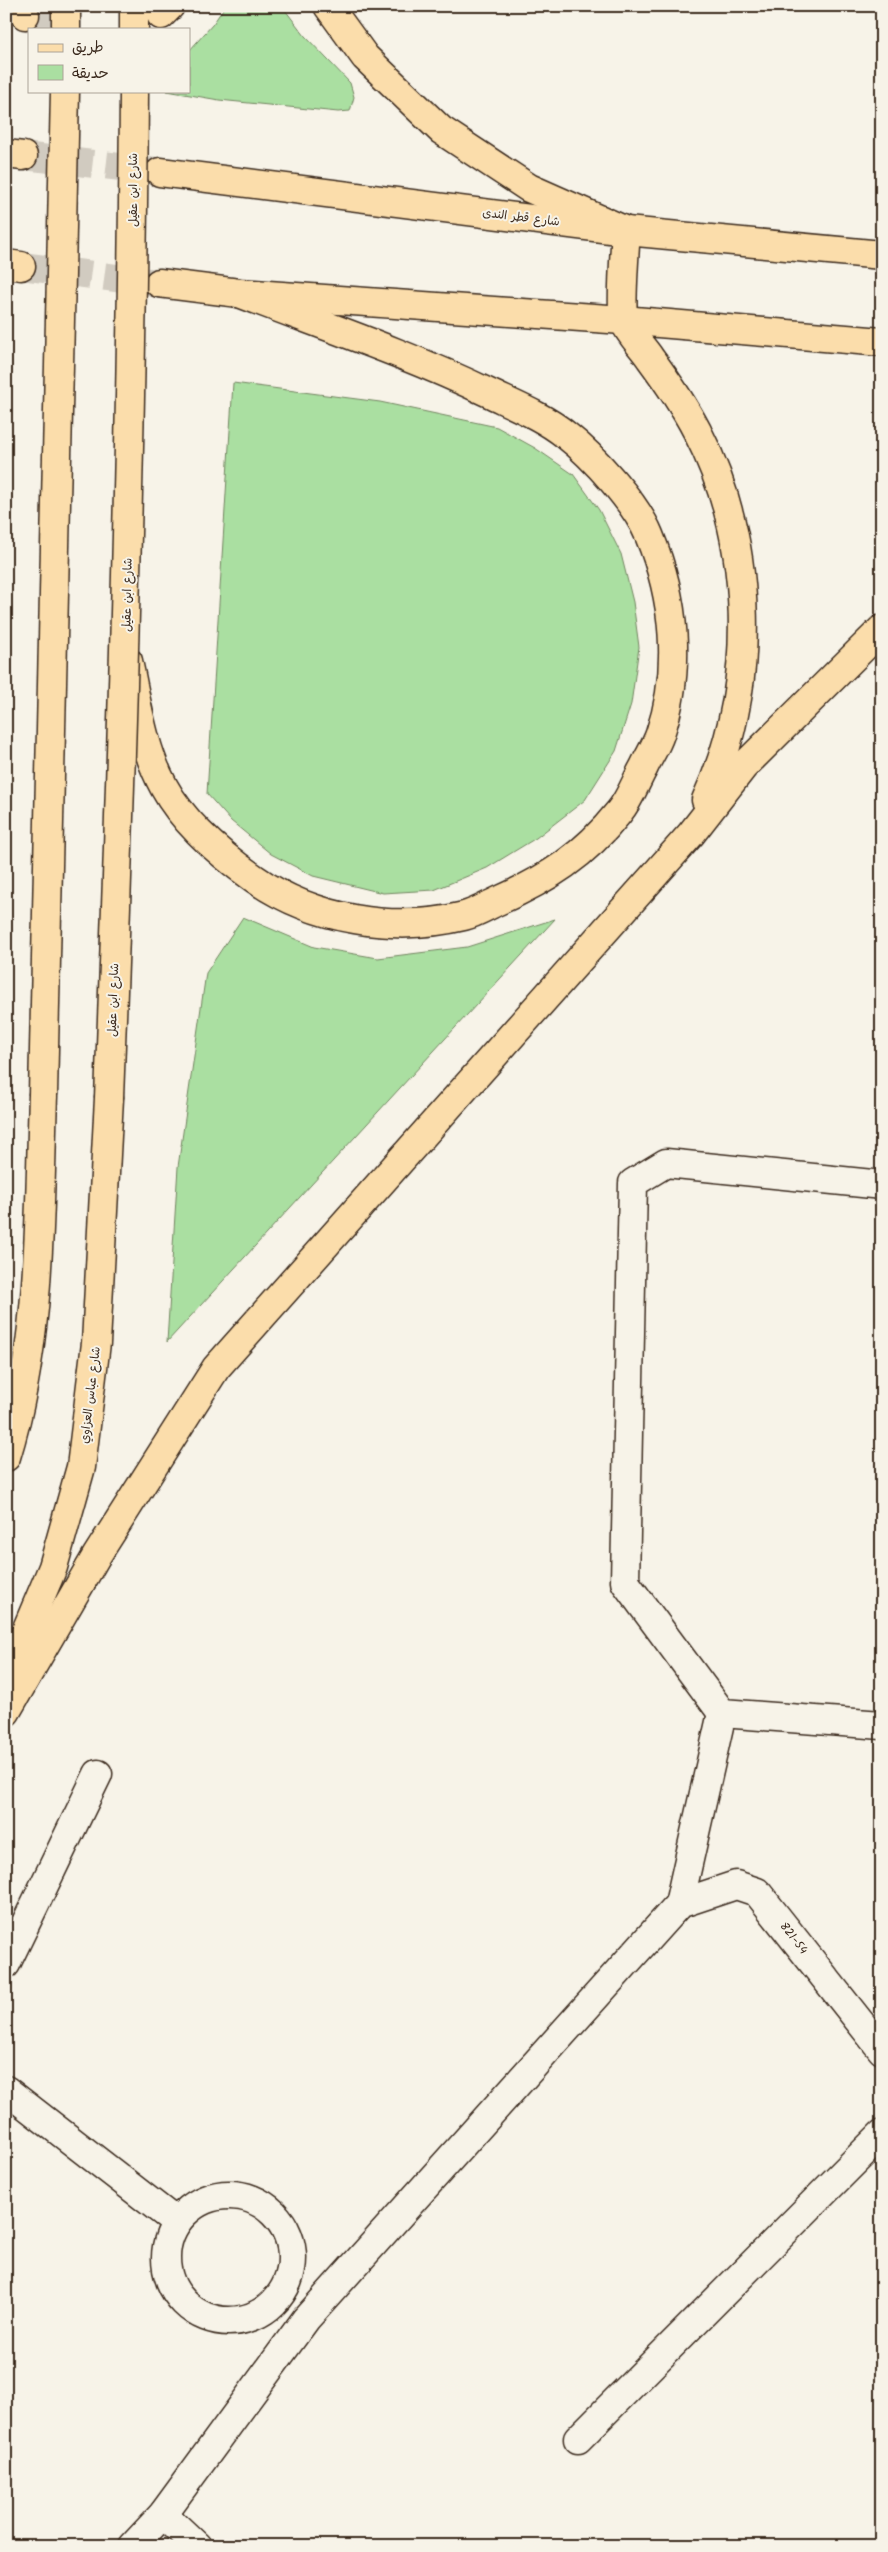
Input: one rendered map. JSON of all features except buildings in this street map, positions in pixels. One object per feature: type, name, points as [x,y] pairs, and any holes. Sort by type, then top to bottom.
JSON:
[{"type":"main road","points":[[66,6],[66,28]]},
{"type":"main road","points":[[134,6],[134,28]]},
{"type":"main road","points":[[328,6],[365,57],[441,130],[529,188],[626,231],[623,320],[660,372],[697,432],[723,496],[739,565],[744,634],[737,703],[719,771],[690,834]]},
{"type":"main road","points":[[6,1457],[19,1415],[38,1280],[65,92]]},
{"type":"main road","name":"شارع ابن عقيل","points":[[109,1098],[126,652],[133,317],[134,92]]},
{"type":"main road","name":"شارع قطر الندى","points":[[160,172],[626,231],[882,255]]},
{"type":"main road","points":[[159,283],[238,293],[623,320],[882,342]]},
{"type":"main road","points":[[126,652],[149,752],[164,787],[192,825],[230,862],[275,893],[317,910],[395,924],[428,922],[467,915],[527,888],[578,857],[622,809],[660,735],[674,668],[670,603],[648,532],[610,477],[564,433],[512,404],[460,379],[238,293]]},
{"type":"main road","points":[[6,1712],[97,1555],[216,1368],[690,834],[744,766],[882,628]]},
{"type":"main road","name":"شارع عباس العزاوي","points":[[6,1678],[53,1566],[81,1467],[96,1343],[109,1098]]},
{"type":"street","points":[[882,1185],[666,1163],[633,1183],[625,1582],[722,1713],[882,1725]]},
{"type":"street","points":[[133,2546],[163,2514],[306,2319],[678,1904],[722,1713]]},
{"type":"street","points":[[6,1964],[98,1774]]},
{"type":"street","name":"821-54","points":[[678,1904],[736,1885],[757,1892],[882,2050]]},
{"type":"street","points":[[6,2090],[176,2222]]},
{"type":"street","points":[[578,2439],[882,2134]]},
{"type":"street","points":[[234,2195],[252,2199],[271,2210],[285,2228],[293,2255],[290,2276],[280,2296],[263,2312],[243,2320],[221,2322],[209,2319],[190,2308],[174,2292],[166,2264],[167,2242],[176,2222],[192,2206],[212,2197],[234,2195]]},
{"type":"street","points":[[280,2296],[306,2319]]},
{"type":"street","points":[[163,2514],[197,2546]]},
{"type":"green space","points":[[225,6],[282,6],[305,36],[350,83],[354,97],[350,111],[338,112],[219,100],[173,92],[190,92],[190,50],[213,24]]},
{"type":"green space","points":[[233,383],[380,402],[497,427],[535,448],[573,474],[599,510],[621,554],[633,602],[639,647],[631,704],[616,751],[585,800],[536,838],[487,868],[434,890],[383,893],[313,876],[271,854],[231,821],[207,794]]},
{"type":"green space","points":[[243,917],[314,947],[378,958],[467,947],[555,919],[167,1342],[178,1167],[206,973]]},
{"type":"tunnel","points":[[25,15],[51,28]]},
{"type":"tunnel","points":[[23,156],[156,171]]},
{"type":"tunnel","points":[[21,266],[156,283]]}]
